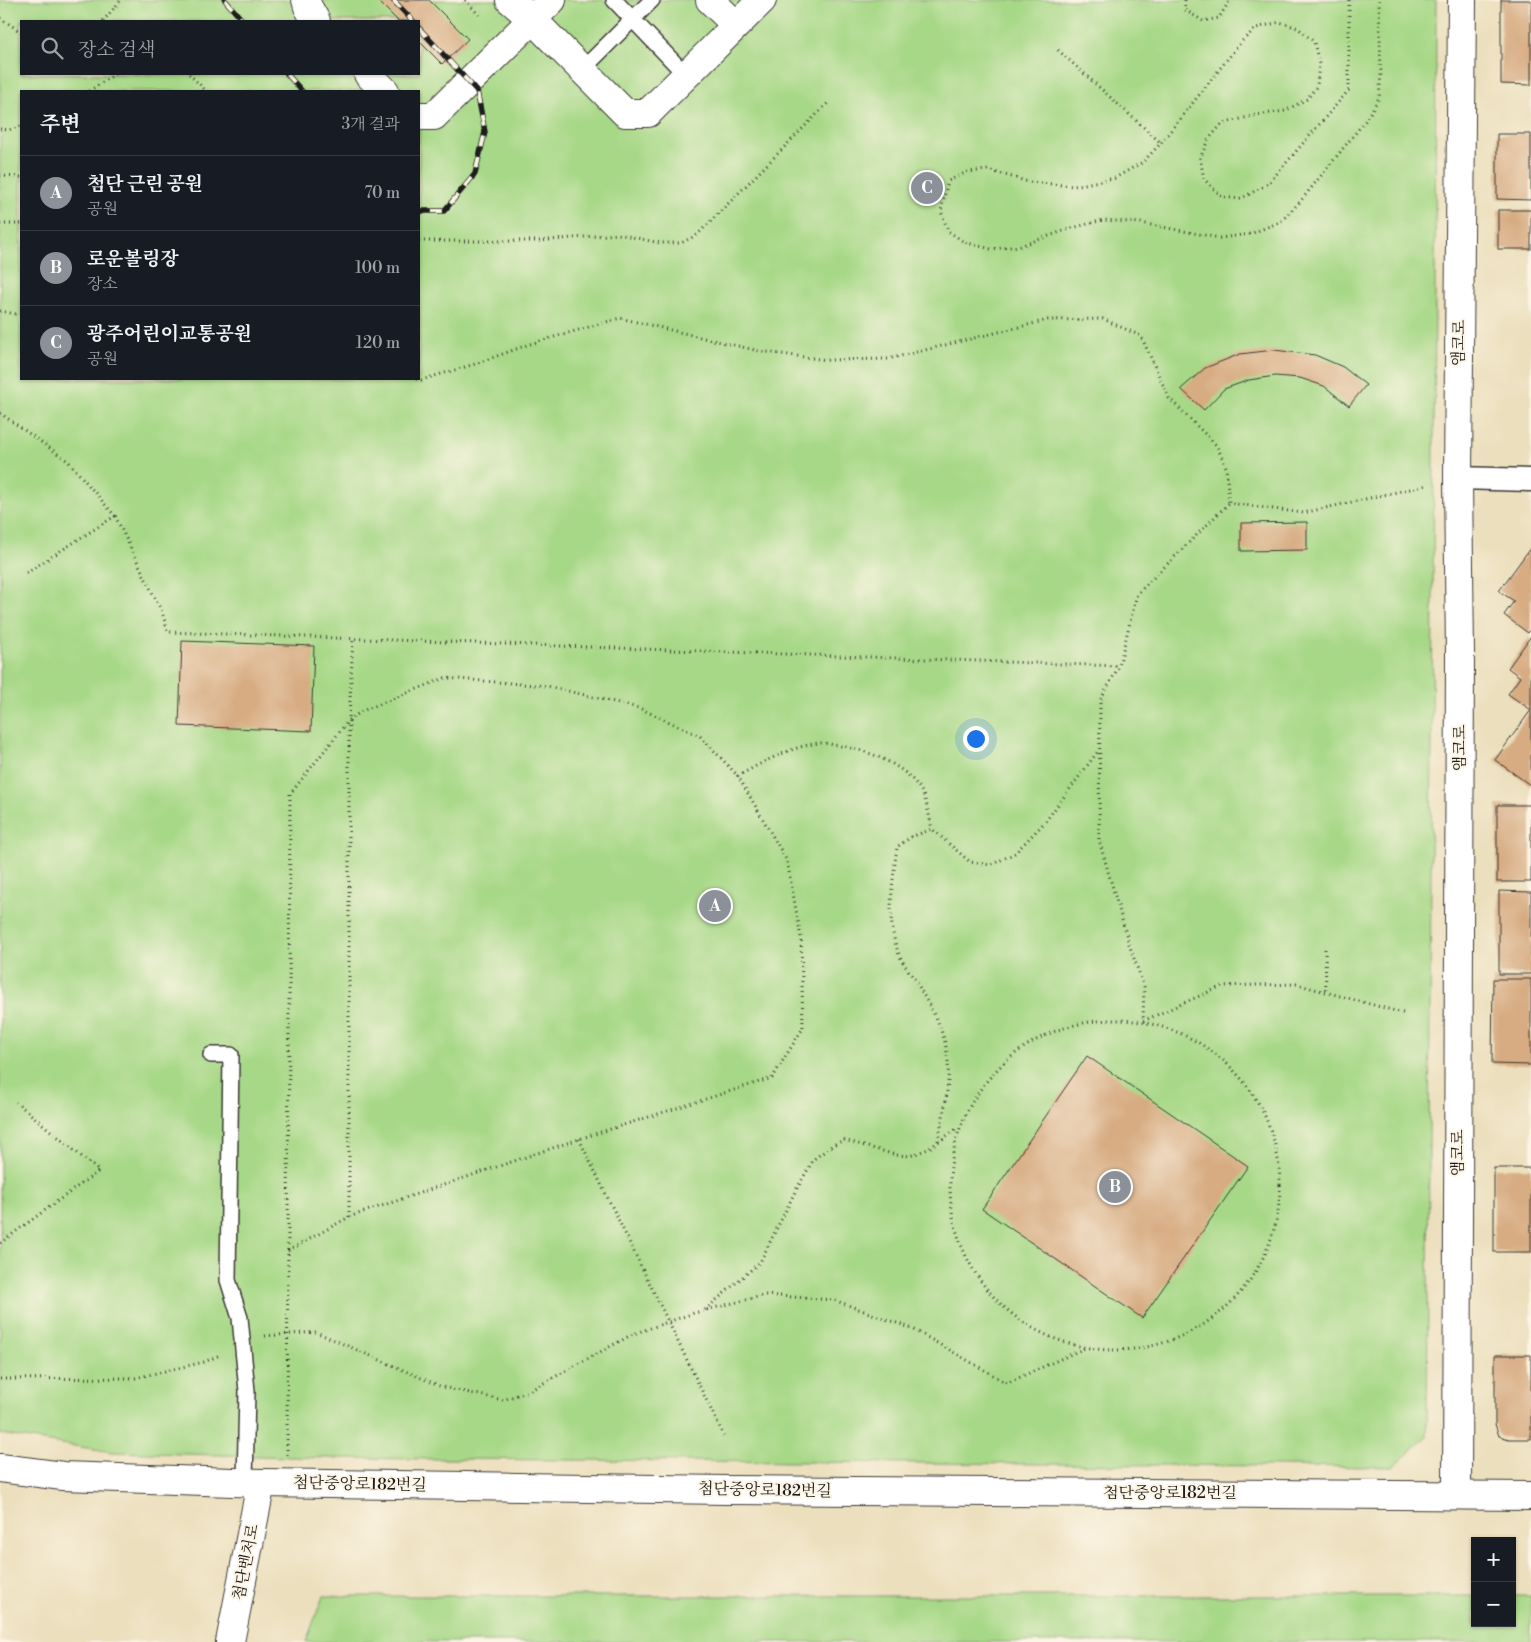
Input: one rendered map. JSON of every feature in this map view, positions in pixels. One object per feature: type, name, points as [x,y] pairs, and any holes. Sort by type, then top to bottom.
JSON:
[{"type":"street","points":[[306,0],[315,20]]},
{"type":"street","points":[[510,0],[533,20],[625,113],[648,113],[762,0]]},
{"type":"street","points":[[420,116],[434,116],[552,0]]},
{"type":"street","points":[[710,0],[736,25]]},
{"type":"street","name":"앰코로","points":[[1457,1495],[1460,664],[1458,478],[1462,0]]},
{"type":"street","points":[[369,75],[384,90]]},
{"type":"street","points":[[1458,478],[1531,480]]},
{"type":"street","name":"첨단중앙로182번길","points":[[0,1468],[62,1476],[253,1482],[726,1490],[1531,1496]]},
{"type":"street","name":"첨단벤처로","points":[[230,1642],[253,1482]]},
{"type":"lane","points":[[614,0],[686,75]]},
{"type":"lane","points":[[582,70],[652,0]]},
{"type":"lane","points":[[211,1055],[231,1055],[228,1280],[240,1318],[248,1391],[253,1482]]},
{"type":"path","points":[[104,20],[121,0]]},
{"type":"path","points":[[466,0],[479,15]]},
{"type":"path","points":[[1185,0],[1185,10],[1203,21],[1219,18],[1230,0]]},
{"type":"path","points":[[1350,0],[1349,90],[1268,184],[1240,199],[1222,197],[1204,179],[1200,158],[1208,140],[1222,124],[1285,110],[1307,99],[1317,86],[1319,64],[1314,42],[1298,28],[1280,22],[1256,28],[1241,42],[1161,143],[1143,162],[1115,178],[1074,186],[1029,182],[988,170],[966,172],[948,181],[941,211],[948,231],[964,242],[991,249],[1020,246],[1072,228],[1104,220],[1141,223],[1220,238],[1250,234],[1280,222],[1298,203],[1366,120],[1379,98],[1381,73],[1379,0]]},
{"type":"path","points":[[0,18],[20,31]]},
{"type":"path","points":[[1058,50],[1161,143]]},
{"type":"path","points":[[90,90],[113,75]]},
{"type":"path","points":[[190,75],[205,90]]},
{"type":"path","points":[[420,241],[539,241],[618,234],[660,243],[681,243],[697,235],[828,103]]},
{"type":"path","points":[[0,129],[9,130],[20,126]]},
{"type":"path","points":[[0,176],[20,177]]},
{"type":"path","points":[[0,224],[20,224]]},
{"type":"path","points":[[0,311],[20,315]]},
{"type":"path","points":[[420,380],[457,370],[530,344],[620,318],[759,351],[827,360],[888,359],[1048,320],[1104,320],[1140,336],[1169,398],[1217,446],[1226,467],[1229,503]]},
{"type":"path","points":[[0,413],[68,461],[115,516],[162,612],[168,632],[1119,666]]},
{"type":"path","points":[[1229,503],[1303,512],[1458,478]]},
{"type":"path","points":[[1143,1021],[1144,987],[1129,944],[1099,840],[1100,701],[1119,666],[1137,594],[1229,503]]},
{"type":"path","points":[[23,575],[115,516]]},
{"type":"path","points":[[349,1217],[349,720],[353,638]]},
{"type":"path","points":[[287,1456],[290,794],[349,720],[362,711],[445,678],[547,686],[639,708],[700,736],[738,776],[787,861],[801,937],[803,1028],[772,1078],[578,1139],[349,1217],[288,1251]]},
{"type":"path","points":[[738,776],[782,753],[820,743],[873,753],[903,772],[919,787],[929,811],[932,829],[970,862],[991,865],[1015,853],[1045,822],[1100,750]]},
{"type":"path","points":[[932,829],[911,837],[897,847],[892,883],[890,922],[897,951],[918,984],[942,1033],[944,1041],[949,1065],[946,1101],[938,1141]]},
{"type":"path","points":[[1326,949],[1326,992]]},
{"type":"path","points":[[1143,1021],[1222,986],[1296,984],[1403,1012]]},
{"type":"path","points":[[1085,1021],[1143,1021],[1193,1038],[1234,1069],[1264,1112],[1280,1162],[1279,1214],[1262,1263],[1230,1305],[1187,1334],[1137,1349],[1084,1348],[1031,1328],[986,1290],[958,1241],[948,1184],[958,1128],[987,1078],[1031,1041],[1085,1021]]},
{"type":"path","points":[[0,1243],[99,1171],[16,1102]]},
{"type":"path","points":[[704,1310],[760,1262],[796,1190],[814,1159],[844,1140],[896,1155],[910,1156],[928,1149],[958,1128]]},
{"type":"path","points":[[578,1139],[724,1436]]},
{"type":"path","points":[[0,1379],[134,1378],[204,1362],[260,1336],[316,1332],[442,1387],[503,1400],[529,1391],[633,1334],[704,1310],[765,1295],[834,1300],[913,1329],[1007,1383],[1084,1348]]},
{"type":"green space","points":[[0,0],[1436,0],[1427,1436],[1393,1467],[327,1458],[112,1452],[0,1434]]},
{"type":"green space","points":[[323,1596],[1471,1596],[1471,1627],[1516,1627],[1516,1596],[1531,1596],[1531,1642],[306,1642]]},
{"type":"building","points":[[377,0],[429,0],[468,39],[442,64],[420,42],[420,20],[397,20]]},
{"type":"building","points":[[1501,0],[1531,0],[1531,85],[1501,84]]},
{"type":"building","points":[[1497,134],[1531,134],[1531,200],[1497,199]]},
{"type":"building","points":[[1498,210],[1531,210],[1531,249],[1498,249]]},
{"type":"building","points":[[1274,350],[1315,355],[1343,367],[1366,385],[1349,406],[1324,386],[1300,378],[1275,376],[1249,380],[1224,389],[1204,410],[1181,389],[1205,368],[1240,354]]},
{"type":"building","points":[[1307,522],[1307,550],[1241,551],[1241,523]]},
{"type":"building","points":[[1531,547],[1531,628],[1528,633],[1504,615],[1514,601],[1499,591]]},
{"type":"building","points":[[1531,636],[1531,710],[1508,694],[1520,677],[1508,668]]},
{"type":"building","points":[[182,641],[314,646],[311,731],[179,726]]},
{"type":"building","points":[[1531,710],[1531,783],[1530,785],[1495,760]]},
{"type":"building","points":[[1497,805],[1531,805],[1531,882],[1497,882]]},
{"type":"building","points":[[1499,891],[1531,892],[1531,974],[1499,974]]},
{"type":"building","points":[[1493,979],[1531,979],[1531,1065],[1492,1064]]},
{"type":"building","points":[[1087,1056],[1248,1166],[1142,1318],[982,1209]]},
{"type":"building","points":[[1494,1168],[1531,1168],[1531,1252],[1494,1252]]},
{"type":"building","points":[[1495,1355],[1531,1355],[1531,1439],[1509,1439],[1499,1436],[1495,1424]]},
{"type":"railway","points":[[225,0],[242,20]]},
{"type":"railway","points":[[393,0],[412,20]]},
{"type":"railway","points":[[420,29],[477,91],[485,132],[475,174],[444,211],[420,211]]},
{"type":"railway","points":[[288,75],[301,90]]},
{"type":"place","name":"광주어린이교통공원","points":[[927,188]]},
{"type":"place","name":"첨단 근린 공원","points":[[715,906]]},
{"type":"place","name":"로운볼링장","points":[[1115,1187]]}]
